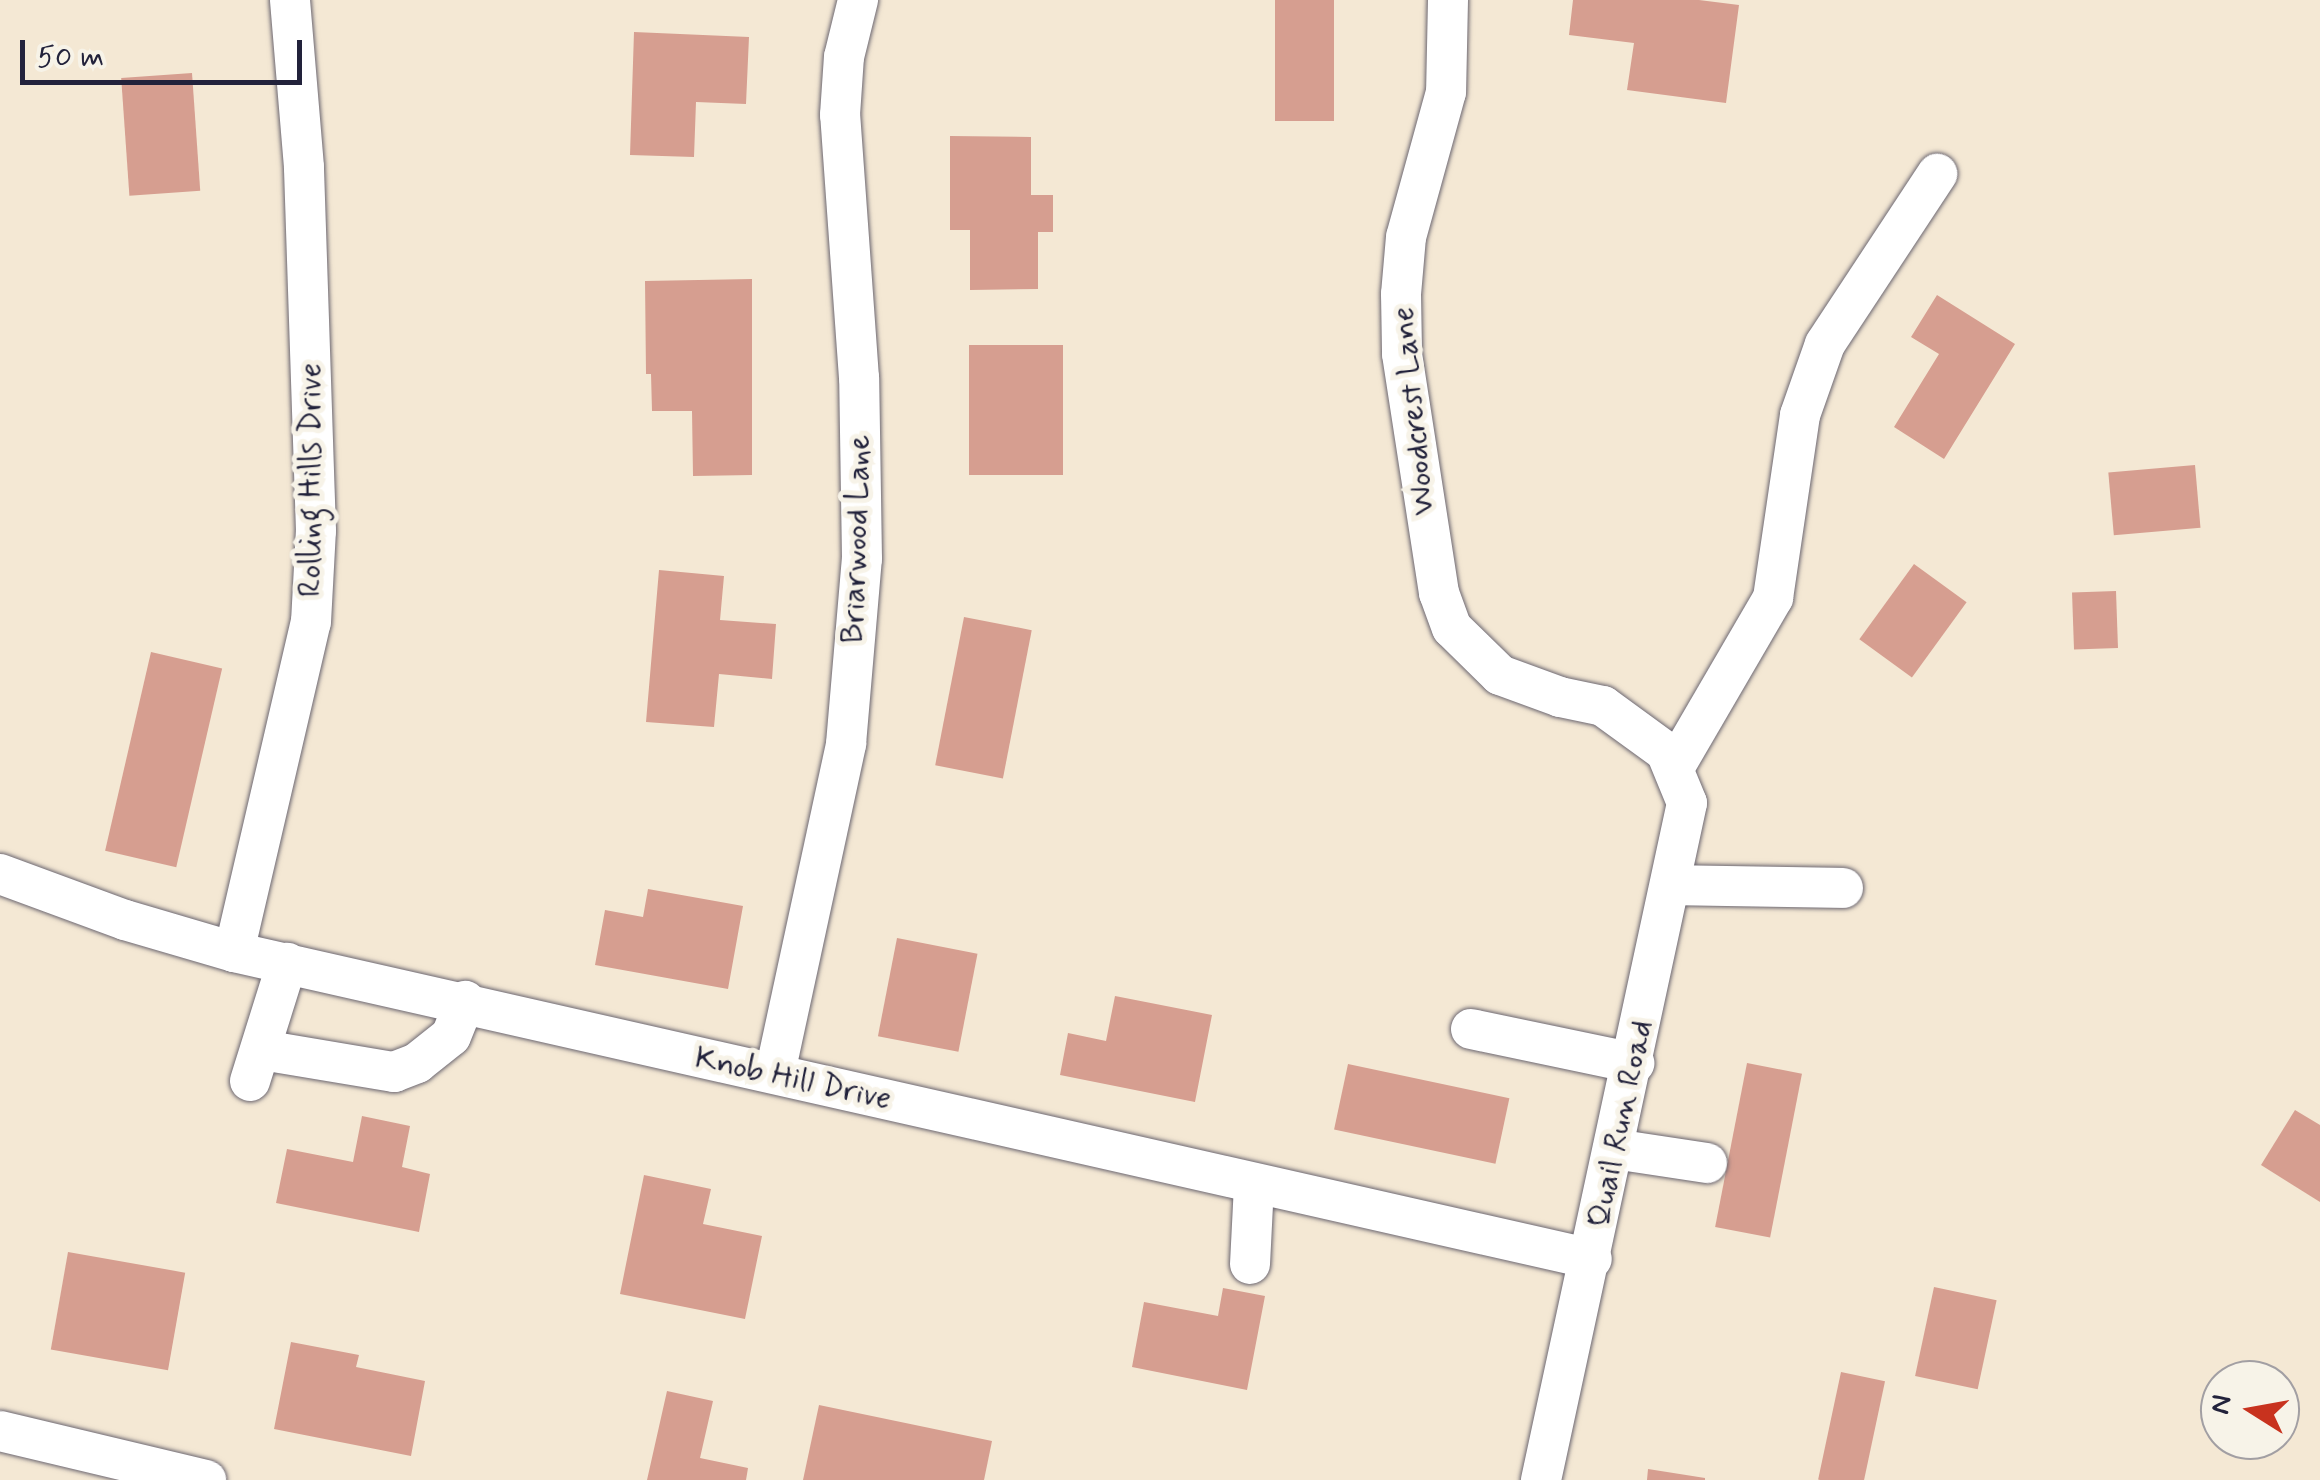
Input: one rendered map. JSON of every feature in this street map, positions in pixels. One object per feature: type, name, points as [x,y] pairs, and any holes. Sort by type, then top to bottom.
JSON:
[{"type":"street","name":"Rolling Hills Drive","points":[[234,952],[312,622],[316,512],[304,167],[290,0]]},
{"type":"street","name":"Briarwood Lane","points":[[775,1073],[810,891],[846,744],[862,559],[859,378],[840,115],[844,56],[858,0]]},
{"type":"street","name":"Woodcrest Lane","points":[[1448,0],[1446,92],[1406,238],[1401,314],[1402,354],[1433,559],[1445,610],[1462,640],[1500,675],[1560,697],[1603,706],[1666,752],[1674,768]]},
{"type":"street","points":[[1674,768],[1774,598],[1800,416],[1825,344],[1936,174]]},
{"type":"street","name":"Quail Run Road","points":[[1541,1480],[1592,1259],[1687,803],[1674,768]]},
{"type":"street","name":"Knob Hill Drive","points":[[0,874],[125,920],[234,952],[1592,1259]]},
{"type":"street","points":[[1671,885],[1844,888]]},
{"type":"street","points":[[288,963],[256,1066],[396,1082],[451,1036],[465,1002]]},
{"type":"street","points":[[1471,1029],[1634,1063]]},
{"type":"street","points":[[1614,1149],[1706,1163]]},
{"type":"street","points":[[1250,1264],[1254,1184]]},
{"type":"street","points":[[0,1432],[206,1480]]},
{"type":"building","points":[[1275,0],[1334,0],[1334,121],[1275,121]]},
{"type":"building","points":[[1573,0],[1699,0],[1739,5],[1726,103],[1627,90],[1634,43],[1569,35]]},
{"type":"building","points":[[634,32],[749,37],[746,104],[696,102],[694,157],[630,155]]},
{"type":"building","points":[[192,73],[200,191],[129,196],[121,78]]},
{"type":"building","points":[[950,136],[1031,137],[1031,195],[1053,195],[1053,232],[1038,232],[1038,289],[970,290],[970,230],[950,230]]},
{"type":"building","points":[[752,279],[752,475],[693,476],[692,411],[652,411],[651,374],[646,374],[645,281]]},
{"type":"building","points":[[1937,295],[2015,344],[1944,459],[1894,427],[1939,354],[1911,337]]},
{"type":"building","points":[[969,345],[1063,345],[1063,475],[969,475]]},
{"type":"building","points":[[2195,465],[2200,528],[2114,535],[2108,473]]},
{"type":"building","points":[[1914,564],[1967,602],[1912,677],[1859,639]]},
{"type":"building","points":[[659,570],[724,576],[720,620],[776,624],[772,679],[719,674],[714,727],[646,722]]},
{"type":"building","points":[[2116,591],[2118,648],[2074,650],[2072,593]]},
{"type":"building","points":[[964,617],[1032,630],[1003,778],[935,765]]},
{"type":"building","points":[[151,652],[222,668],[176,867],[105,851]]},
{"type":"building","points":[[648,889],[743,906],[728,989],[595,965],[605,910],[643,917]]},
{"type":"building","points":[[897,938],[977,954],[958,1052],[878,1036]]},
{"type":"building","points":[[1115,996],[1212,1015],[1195,1102],[1060,1075],[1068,1033],[1106,1041]]},
{"type":"building","points":[[1747,1063],[1802,1074],[1770,1238],[1715,1227]]},
{"type":"building","points":[[1348,1064],[1509,1098],[1495,1164],[1334,1130]]},
{"type":"building","points":[[2295,1110],[2320,1125],[2320,1202],[2261,1165]]},
{"type":"building","points":[[362,1116],[410,1126],[402,1167],[430,1174],[419,1232],[276,1203],[287,1149],[353,1162]]},
{"type":"building","points":[[644,1175],[711,1189],[703,1224],[762,1236],[745,1319],[620,1294]]},
{"type":"building","points":[[68,1252],[185,1273],[168,1370],[51,1349]]},
{"type":"building","points":[[1934,1287],[1997,1300],[1978,1389],[1915,1376]]},
{"type":"building","points":[[1223,1288],[1265,1296],[1247,1390],[1132,1367],[1144,1302],[1218,1316]]},
{"type":"building","points":[[291,1342],[359,1355],[356,1367],[425,1381],[411,1456],[274,1429]]},
{"type":"building","points":[[1841,1372],[1885,1381],[1864,1480],[1818,1480]]},
{"type":"building","points":[[667,1391],[713,1401],[700,1458],[748,1468],[746,1480],[647,1480]]},
{"type":"building","points":[[819,1405],[992,1441],[984,1480],[803,1480]]},
{"type":"building","points":[[1648,1469],[1705,1478],[1705,1480],[1647,1480]]}]
